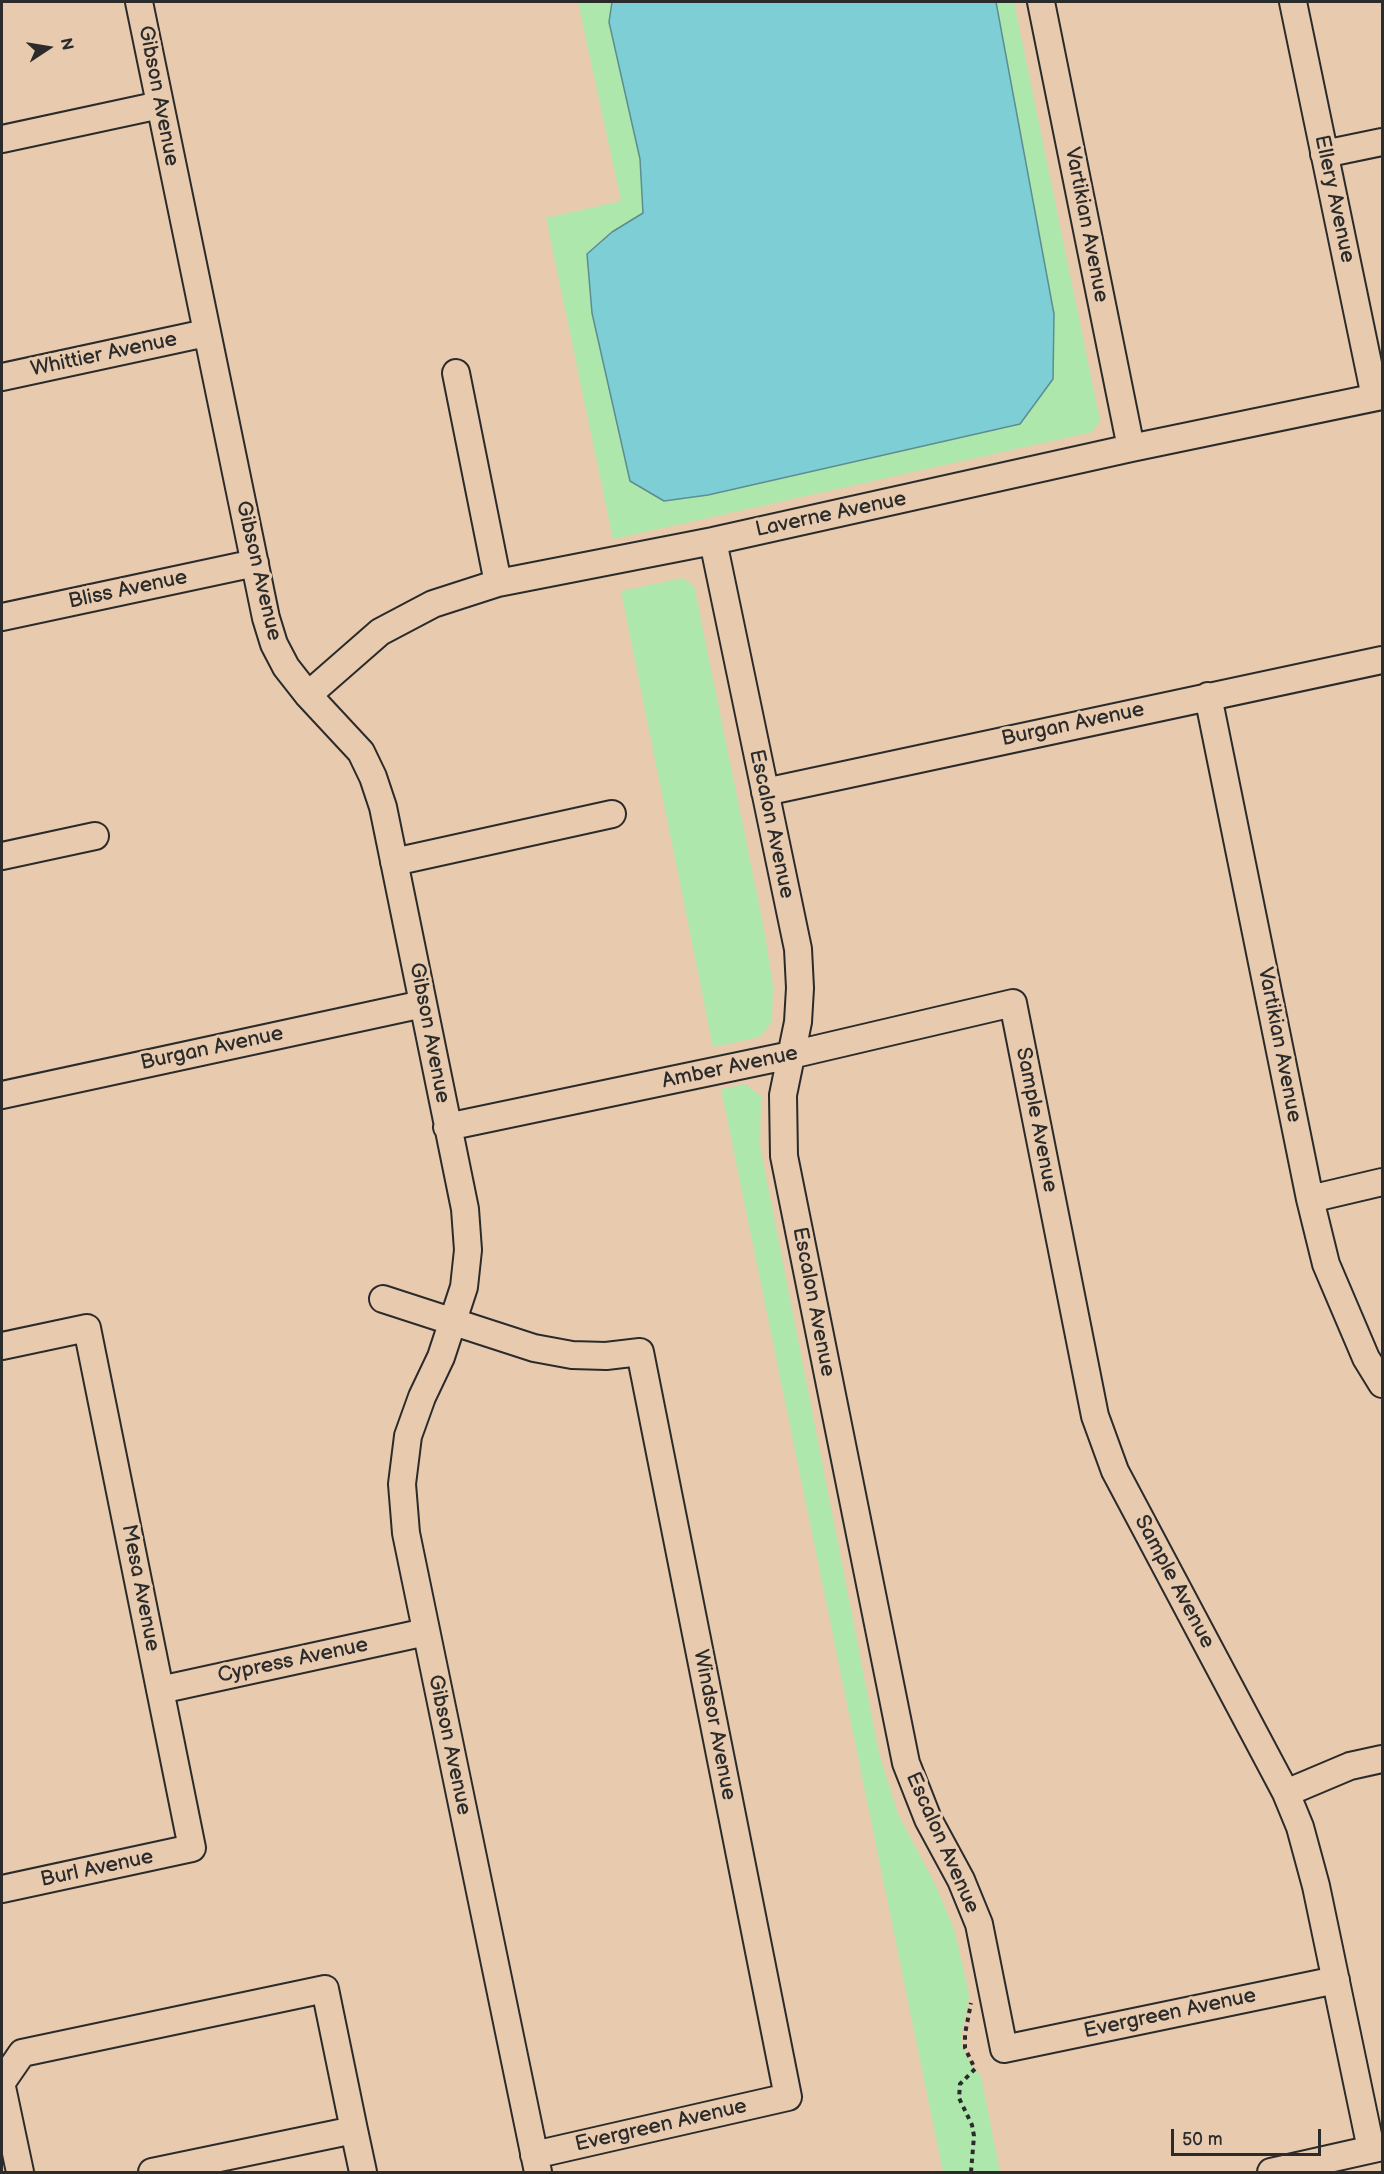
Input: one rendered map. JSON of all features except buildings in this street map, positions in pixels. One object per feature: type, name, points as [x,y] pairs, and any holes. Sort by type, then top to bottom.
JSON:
[{"type":"street","name":"Gibson Avenue","points":[[139,2],[266,618],[274,644],[286,667],[308,695],[361,752],[373,777],[383,807],[465,1209],[468,1250],[464,1287],[441,1357],[422,1397],[408,1436],[402,1484],[406,1533],[536,2164]]},
{"type":"street","name":"Vartikian Avenue","points":[[1041,2],[1131,448]]},
{"type":"street","name":"Ellery Avenue","points":[[1293,2],[1324,154],[1379,397]]},
{"type":"street","points":[[2,139],[160,105]]},
{"type":"street","points":[[1324,154],[1383,142]]},
{"type":"street","name":"Whittier Avenue","points":[[2,377],[206,333]]},
{"type":"street","points":[[456,373],[498,583]]},
{"type":"street","name":"Laverne Avenue","points":[[308,695],[380,632],[433,604],[498,583],[713,541],[1131,448],[1379,397]]},
{"type":"street","name":"Escalon Avenue","points":[[713,541],[798,950],[800,988],[798,1022],[783,1095],[784,1156],[906,1763],[928,1819],[960,1880],[979,1924],[1004,2049]]},
{"type":"street","name":"Bliss Avenue","points":[[2,617],[255,563]]},
{"type":"street","name":"Burgan Avenue","points":[[765,792],[1383,660]]},
{"type":"street","name":"Vartikian Avenue","points":[[1208,696],[1310,1198],[1326,1264],[1366,1358],[1383,1384]]},
{"type":"street","points":[[394,862],[612,814]]},
{"type":"street","points":[[2,856],[95,836]]},
{"type":"street","name":"Amber Avenue","points":[[447,1126],[791,1055],[1012,1003]]},
{"type":"street","name":"Sample Avenue","points":[[1012,1003],[1095,1416],[1115,1471],[1286,1793],[1300,1827],[1377,2148]]},
{"type":"street","name":"Burgan Avenue","points":[[2,1095],[423,1004]]},
{"type":"street","points":[[1310,1198],[1383,1182]]},
{"type":"street","points":[[383,1299],[453,1322]]},
{"type":"street","name":"Windsor Avenue","points":[[453,1322],[534,1348],[572,1355],[606,1356],[640,1352],[788,2097]]},
{"type":"street","name":"Mesa Avenue","points":[[2,1346],[87,1328],[192,1848]]},
{"type":"street","name":"Cypress Avenue","points":[[160,1690],[426,1632]]},
{"type":"street","points":[[1286,1793],[1350,1766],[1383,1759]]},
{"type":"street","name":"Burl Avenue","points":[[2,1889],[192,1848]]},
{"type":"street","name":"Evergreen Avenue","points":[[1004,2049],[1336,1980]]},
{"type":"street","points":[[2,2082],[22,2053],[325,1989],[363,2172]]},
{"type":"street","points":[[2,2086],[20,2172]]},
{"type":"street","name":"Evergreen Avenue","points":[[536,2164],[788,2097]]},
{"type":"street","points":[[152,2172],[354,2130]]},
{"type":"street","points":[[1271,2172],[1377,2148]]},
{"type":"green space","points":[[578,2],[1014,2],[1100,421],[1092,432],[613,539],[546,218],[621,201]]},
{"type":"green space","points":[[682,578],[694,586],[764,929],[773,986],[772,1022],[760,1037],[713,1047],[621,591]]},
{"type":"green space","points":[[745,1084],[761,1096],[760,1146],[879,1753],[898,1814],[936,1886],[954,1929],[969,1994],[961,2034],[962,2045],[971,2065],[981,2076],[1000,2172],[943,2172],[721,1089]]},
{"type":"water","points":[[612,2],[996,2],[1054,314],[1053,379],[1020,424],[708,495],[664,501],[630,481],[592,313],[587,254],[612,232],[643,213],[640,159],[609,22]]}]
